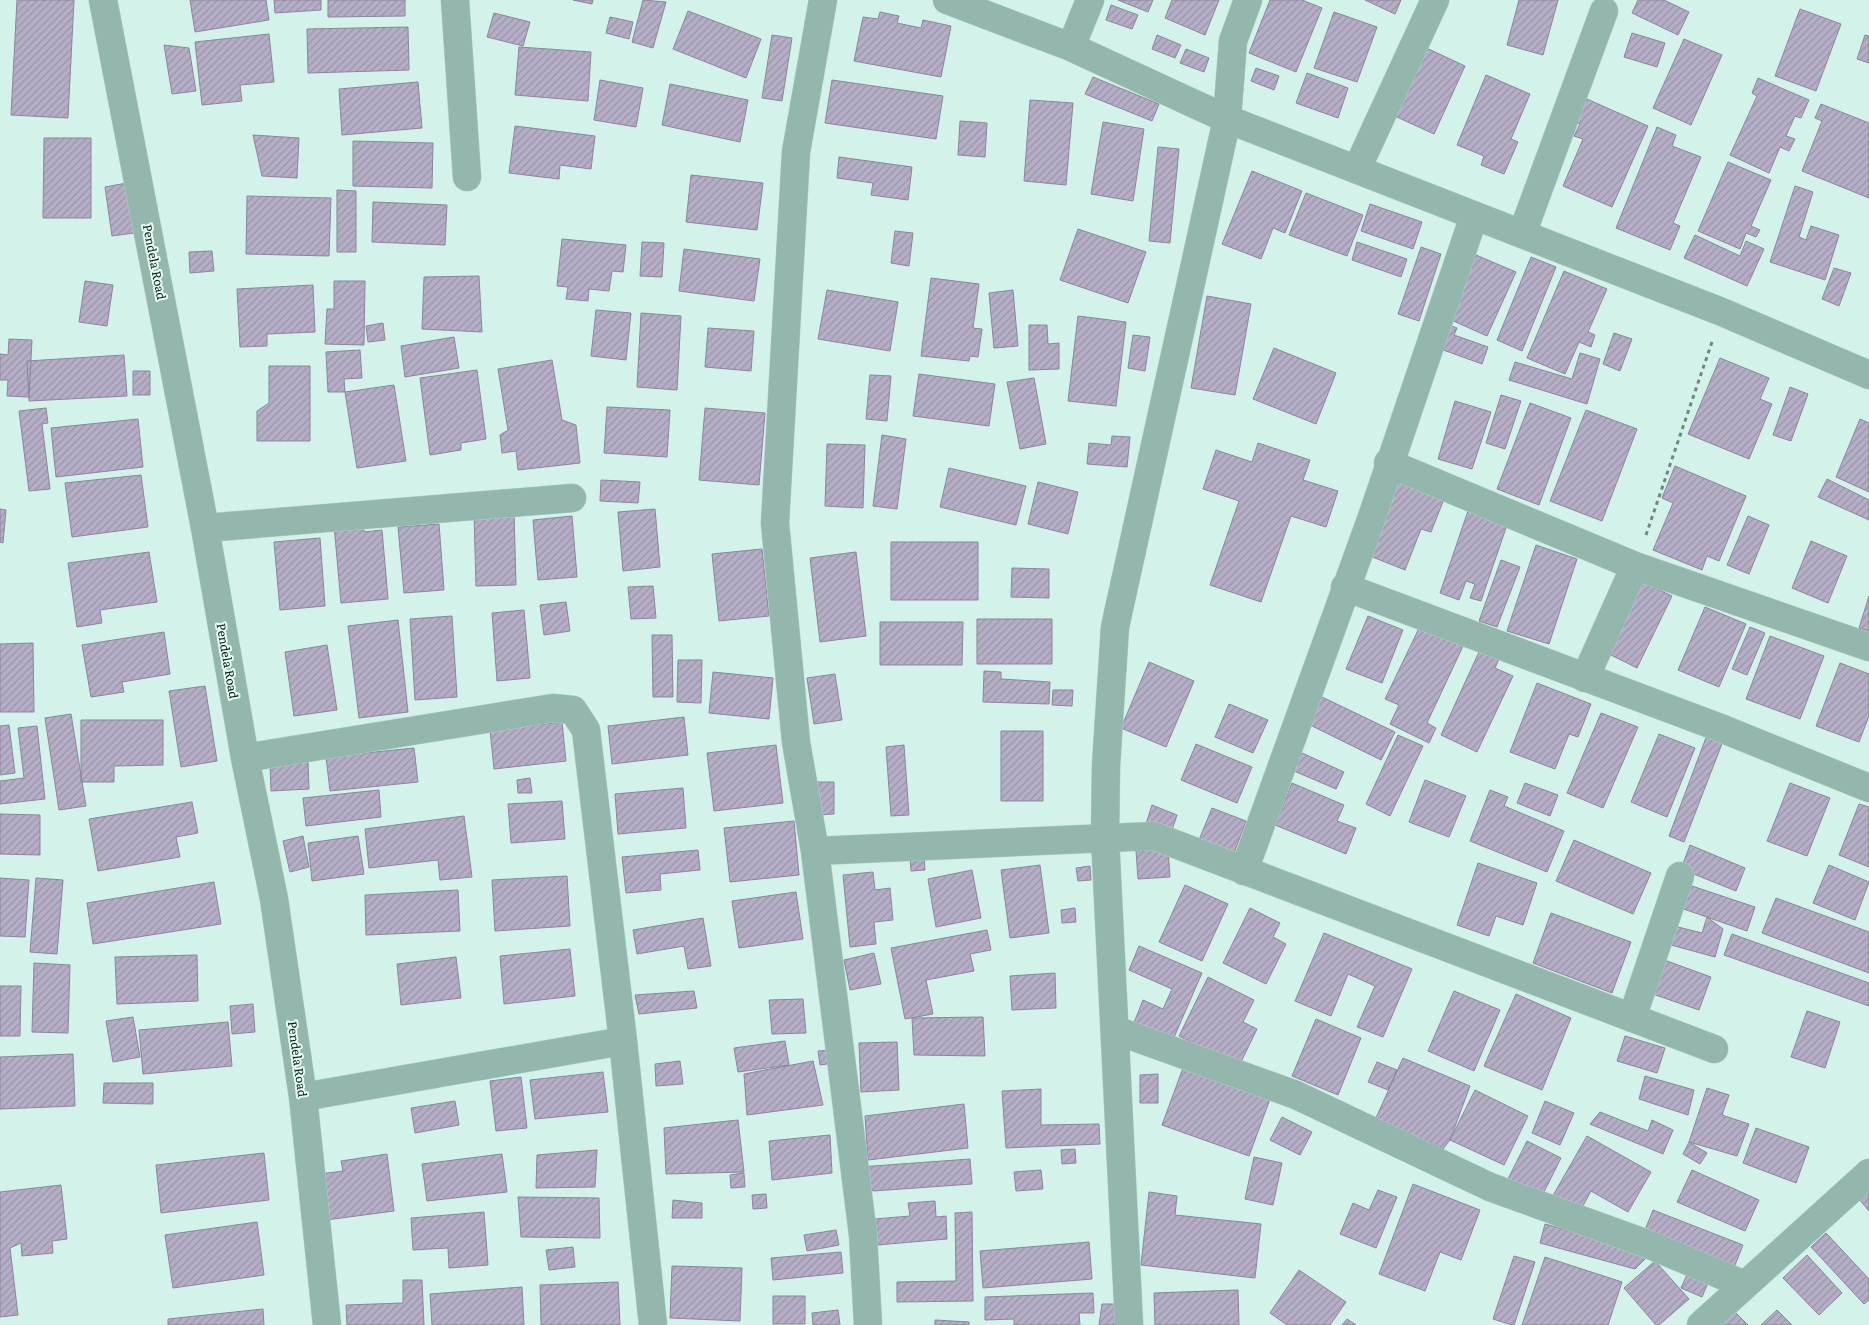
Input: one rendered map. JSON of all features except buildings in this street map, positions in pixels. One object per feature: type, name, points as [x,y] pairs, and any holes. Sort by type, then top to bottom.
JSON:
[{"type":"street","name":"Pendela Road","points":[[103,0],[205,528],[245,758],[274,899],[302,1097],[327,1325]]},
{"type":"street","points":[[455,0],[467,177]]},
{"type":"street","points":[[823,0],[796,152],[775,523],[796,742],[815,851],[863,1235],[868,1325]]},
{"type":"street","points":[[948,0],[1071,47],[1227,119],[1722,312],[1869,376]]},
{"type":"street","points":[[1071,47],[1090,0]]},
{"type":"street","points":[[1129,1325],[1105,837],[1106,766],[1115,627],[1227,119],[1233,41],[1248,0]]},
{"type":"street","points":[[1357,169],[1435,0]]},
{"type":"street","points":[[1522,234],[1604,11]]},
{"type":"street","points":[[1244,871],[1345,587],[1373,514],[1388,464],[1474,216]]},
{"type":"street","points":[[1388,464],[1635,566],[1869,647]]},
{"type":"street","points":[[205,528],[572,498]]},
{"type":"street","points":[[1585,678],[1635,566]]},
{"type":"street","points":[[1345,587],[1718,727],[1869,788]]},
{"type":"street","points":[[245,758],[553,708],[573,710],[586,730],[623,1042],[653,1325]]},
{"type":"street","points":[[815,851],[1154,836],[1714,1049]]},
{"type":"street","points":[[1632,1018],[1680,876]]},
{"type":"street","points":[[1114,1030],[1296,1095],[1490,1187],[1650,1245],[1745,1285]]},
{"type":"street","points":[[302,1097],[623,1042]]},
{"type":"street","points":[[1701,1325],[1869,1173]]},
{"type":"path","points":[[1635,566],[1722,312]]}]
